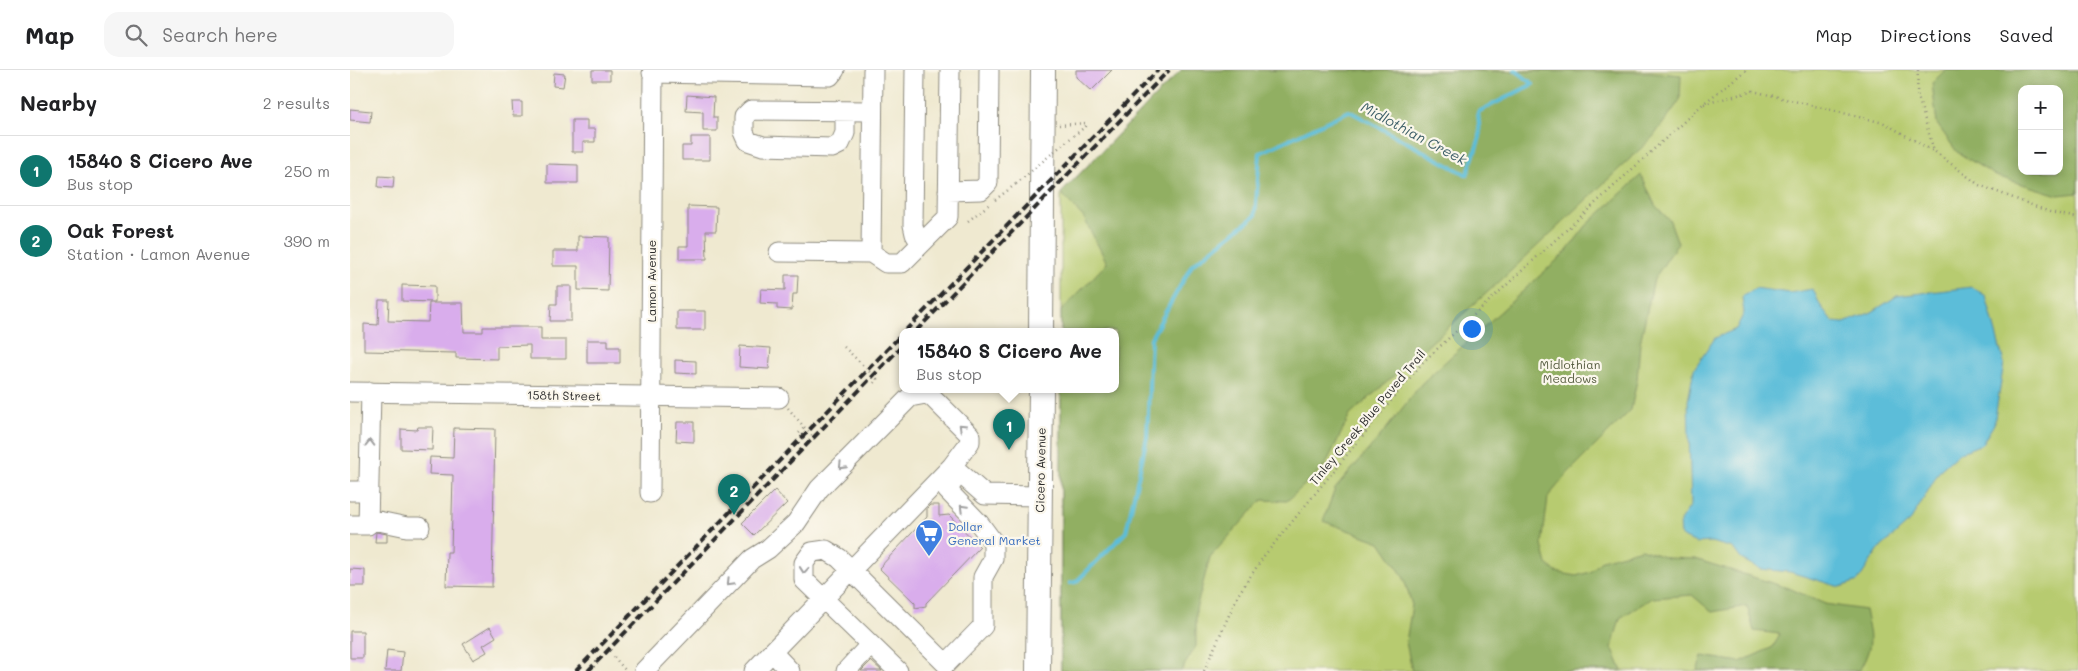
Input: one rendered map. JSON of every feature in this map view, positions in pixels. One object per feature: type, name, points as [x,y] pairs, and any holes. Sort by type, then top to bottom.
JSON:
[{"type":"main road","points":[[1041,328],[1043,70]]},
{"type":"main road","name":"Cicero Avenue","points":[[1038,671],[1041,393]]},
{"type":"street","points":[[652,72],[746,72],[830,76],[835,70]]},
{"type":"street","points":[[871,254],[873,70]]},
{"type":"street","points":[[915,70],[913,225],[915,234],[921,244]]},
{"type":"street","points":[[778,252],[871,254],[886,263],[902,262],[948,217],[950,70]]},
{"type":"street","points":[[948,191],[980,190],[988,183],[989,70]]},
{"type":"street","name":"Lamon Avenue","points":[[650,493],[652,72]]},
{"type":"street","points":[[844,112],[845,133],[840,144],[832,148],[762,146],[748,141],[744,132],[744,117],[751,110],[872,111]]},
{"type":"street","name":"158th Street","points":[[350,392],[651,397],[783,402]]},
{"type":"street","points":[[350,524],[368,525],[371,392]]},
{"type":"street","points":[[644,671],[752,559],[768,549],[796,523],[820,488],[910,397],[926,394],[932,397],[970,435],[970,442],[947,490],[979,523],[993,542],[993,559],[983,577],[983,626],[950,668],[852,568],[834,553],[826,550],[812,552],[808,556],[802,570],[804,580],[822,599],[898,671]]},
{"type":"street","points":[[956,470],[985,495],[1040,496]]},
{"type":"street","points":[[754,671],[852,568],[956,470]]},
{"type":"street","points":[[350,491],[369,491]]},
{"type":"street","points":[[368,519],[407,527],[420,527]]},
{"type":"street","points":[[846,671],[870,645]]},
{"type":"street","points":[[772,652],[790,671]]},
{"type":"path","name":"Tinley Creek Blue Paved Trail","points":[[1204,671],[1238,595],[1264,556],[1424,362],[1703,104],[1746,70]]},
{"type":"path","points":[[1918,70],[1917,93],[1934,151]]},
{"type":"path","points":[[1703,104],[1753,91],[1884,123],[1934,151],[1979,185],[2050,212],[2078,218]]},
{"type":"path","points":[[1016,184],[1086,126],[1086,123],[1055,125]]},
{"type":"path","points":[[844,347],[877,379],[874,383]]},
{"type":"path","points":[[783,402],[816,441]]},
{"type":"path","points":[[799,433],[805,427]]},
{"type":"path","points":[[614,657],[626,671]]},
{"type":"green space","name":"Midlothian Meadows","points":[[1181,70],[2078,70],[2078,671],[1061,671],[1061,393],[1119,393],[1119,328],[1061,328],[1061,193]]},
{"type":"green space","points":[[1181,70],[1651,72],[1681,75],[1680,100],[1653,137],[1499,282],[1350,415],[1325,466],[1287,501],[1262,500],[1210,557],[1196,609],[1196,646],[1181,671],[1061,671],[1061,393],[1119,393],[1119,328],[1061,328],[1061,311],[1107,263],[1084,218],[1061,193]]},
{"type":"green space","points":[[1945,70],[2078,70],[2078,193],[2058,195],[1996,176],[1957,152],[1937,124],[1932,83]]},
{"type":"green space","points":[[1641,175],[1655,205],[1670,221],[1678,243],[1654,279],[1640,343],[1637,380],[1631,410],[1567,474],[1548,497],[1542,545],[1547,564],[1556,572],[1576,576],[1590,572],[1602,560],[1641,549],[1667,558],[1695,559],[1791,589],[1825,604],[1865,610],[1870,641],[1864,662],[1859,671],[1697,671],[1702,656],[1740,662],[1773,647],[1780,634],[1754,631],[1747,606],[1712,612],[1692,595],[1652,598],[1620,618],[1612,648],[1622,671],[1412,671],[1406,642],[1412,605],[1403,576],[1380,542],[1323,521],[1335,489],[1422,383],[1566,252],[1586,226]]},
{"type":"water","points":[[1972,287],[1986,296],[2004,363],[1994,424],[1982,444],[1959,453],[1940,470],[1911,520],[1878,550],[1858,581],[1840,587],[1790,572],[1760,569],[1741,559],[1733,548],[1711,542],[1696,543],[1681,536],[1680,521],[1691,505],[1688,401],[1694,369],[1715,338],[1736,329],[1744,313],[1742,297],[1755,288],[1789,293],[1813,289],[1820,305],[1833,322],[1844,323],[1872,312],[1897,296]]},
{"type":"building","points":[[592,70],[610,70],[610,80],[592,80]]},
{"type":"building","points":[[1076,70],[1112,70],[1091,91],[1076,77]]},
{"type":"building","points":[[554,73],[565,74],[563,87],[553,86]]},
{"type":"building","points":[[687,95],[714,97],[713,117],[717,117],[717,131],[703,131],[703,112],[686,111]]},
{"type":"building","points":[[512,102],[522,102],[522,116],[513,116]]},
{"type":"building","points":[[350,109],[371,111],[370,122],[350,120]]},
{"type":"building","points":[[572,120],[587,120],[587,129],[595,129],[595,142],[583,142],[583,152],[572,152]]},
{"type":"building","points":[[691,137],[710,137],[710,160],[682,160],[682,146],[691,146]]},
{"type":"building","points":[[547,164],[578,165],[578,183],[547,183]]},
{"type":"building","points":[[379,176],[394,177],[393,188],[378,187]]},
{"type":"building","points":[[688,206],[717,207],[716,231],[706,231],[707,259],[679,259],[679,246],[688,246]]},
{"type":"building","points":[[578,236],[609,237],[608,291],[578,290],[578,266],[553,266],[553,251],[578,251]]},
{"type":"building","points":[[785,275],[798,275],[797,294],[793,294],[792,310],[777,309],[777,304],[760,303],[761,289],[785,290]]},
{"type":"building","points":[[402,285],[435,286],[435,302],[402,301]]},
{"type":"building","points":[[557,286],[571,286],[571,321],[550,321],[551,304],[557,304]]},
{"type":"building","points":[[379,300],[389,300],[388,321],[428,322],[429,303],[463,303],[464,332],[483,332],[483,327],[541,327],[541,340],[566,340],[566,359],[530,359],[530,345],[497,346],[497,359],[456,358],[456,353],[364,351],[364,324],[378,325]]},
{"type":"building","points":[[677,311],[705,311],[705,330],[677,330]]},
{"type":"building","points":[[587,340],[608,340],[608,347],[620,347],[620,363],[587,363]]},
{"type":"building","points":[[740,346],[771,348],[769,369],[739,367]]},
{"type":"building","points":[[675,360],[696,361],[696,374],[675,373]]},
{"type":"building","points":[[677,422],[694,422],[694,442],[676,441]]},
{"type":"building","points":[[418,427],[433,427],[432,450],[401,449],[401,429],[417,430]]},
{"type":"building","points":[[454,428],[495,429],[492,587],[446,586],[447,552],[451,552],[453,475],[429,474],[430,457],[453,458]]},
{"type":"building","points":[[775,490],[787,503],[754,535],[742,523]]},
{"type":"building","name":"Dollar General Market","points":[[930,505],[939,505],[939,516],[949,515],[980,547],[926,603],[926,606],[915,608],[915,603],[879,568],[927,517],[927,508]]},
{"type":"building","points":[[376,532],[387,534],[387,542],[375,542]]},
{"type":"building","points":[[350,569],[365,570],[365,586],[350,586]]},
{"type":"building","points":[[490,627],[496,637],[483,645],[487,652],[473,660],[463,644]]},
{"type":"building","points":[[350,631],[363,631],[363,658],[350,658]]},
{"type":"building","points":[[387,650],[403,652],[401,671],[385,671]]},
{"type":"building","points":[[871,661],[882,671],[861,671]]},
{"type":"waterway","name":"Midlothian Creek","points":[[1070,583],[1076,582],[1126,532],[1147,437],[1151,338],[1192,265],[1255,216],[1260,153],[1349,111],[1467,175],[1480,137],[1478,112],[1533,84],[1515,70]]},
{"type":"railway","points":[[908,328],[1158,70]]},
{"type":"railway","points":[[919,328],[1169,70]]},
{"type":"railway","points":[[576,671],[899,337]]},
{"type":"railway","points":[[588,671],[899,349]]},
{"type":"place","name":"15840 S Cicero Ave","points":[[1009,450]]},
{"type":"place","name":"Oak Forest","points":[[734,515]]},
{"type":"place","name":"Dollar General Market","points":[[929,557]]}]
